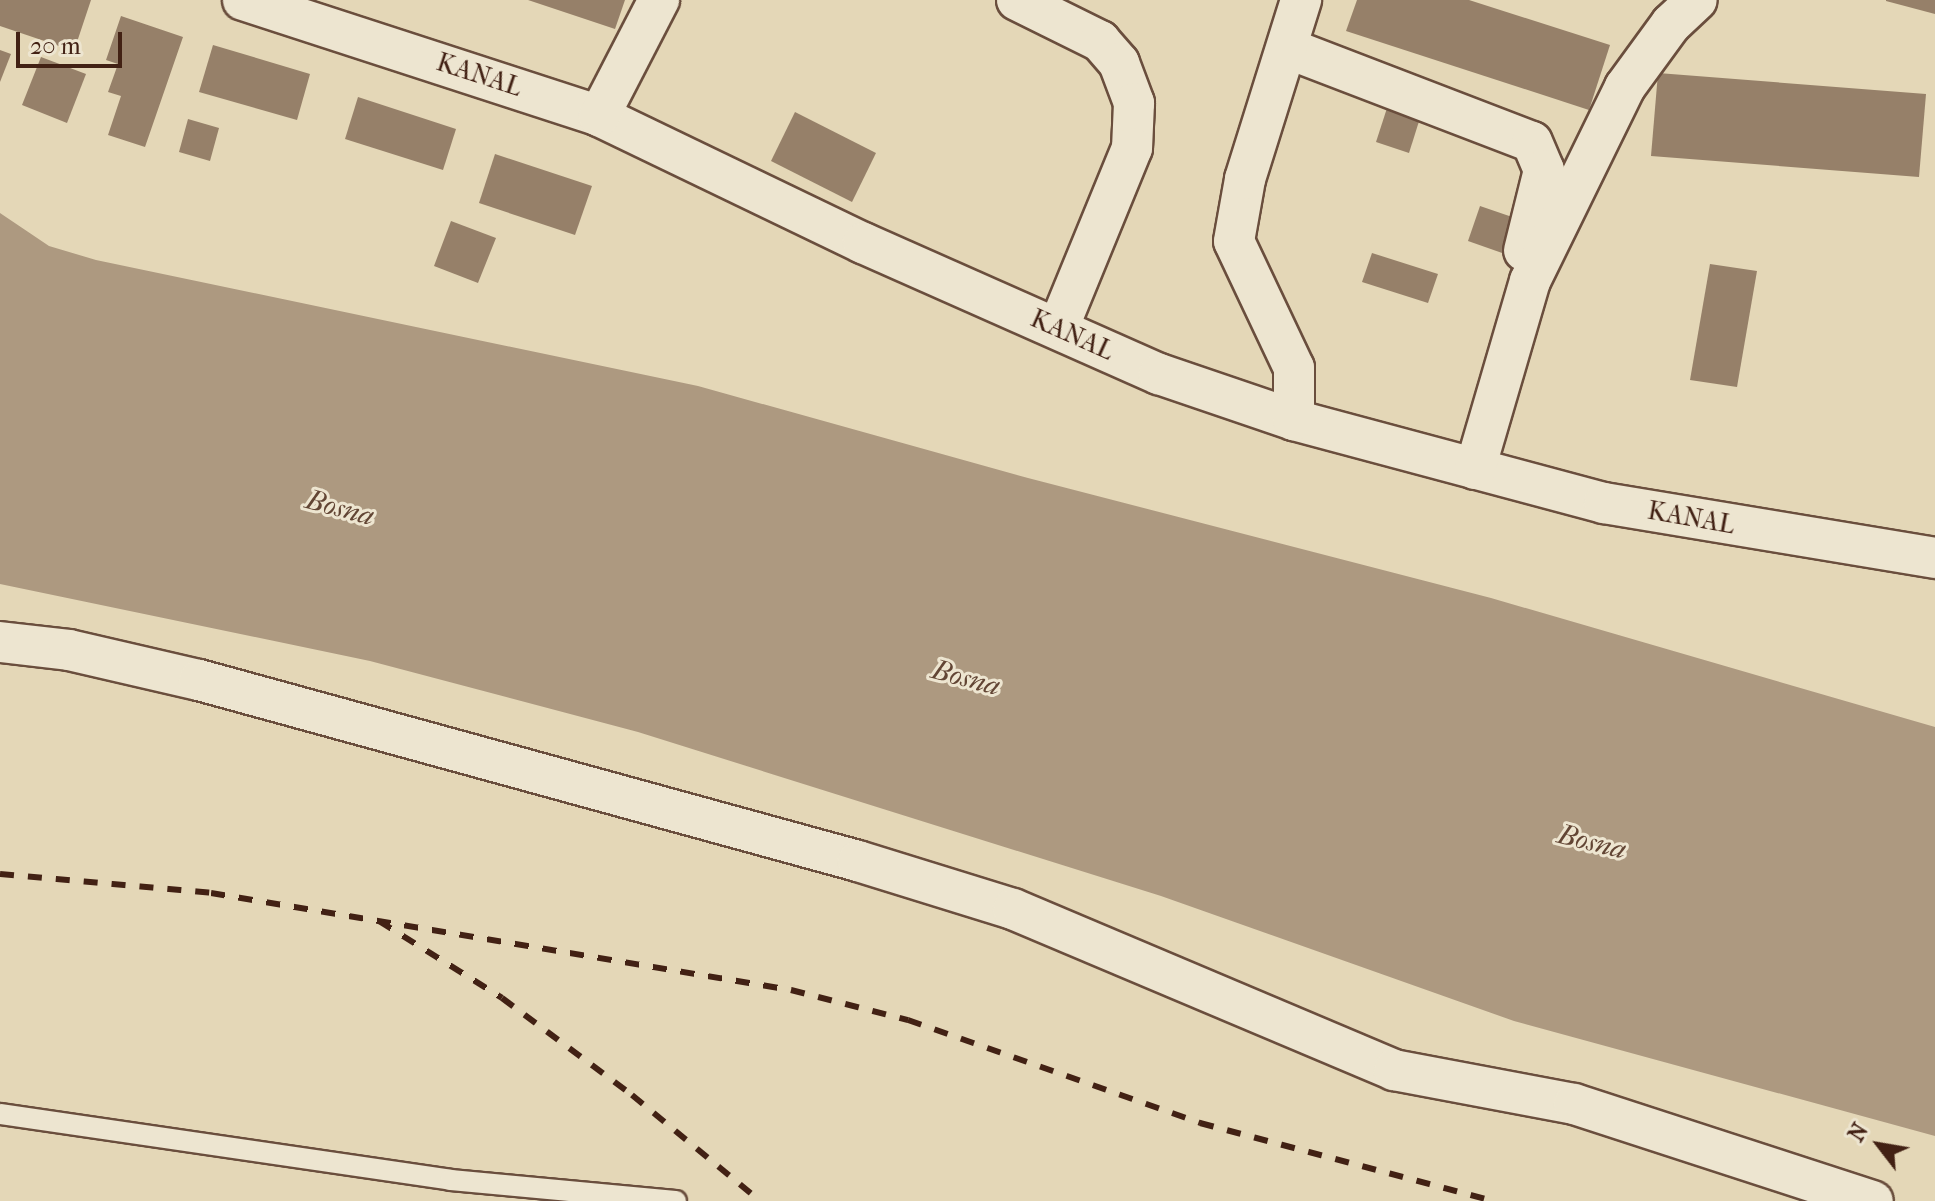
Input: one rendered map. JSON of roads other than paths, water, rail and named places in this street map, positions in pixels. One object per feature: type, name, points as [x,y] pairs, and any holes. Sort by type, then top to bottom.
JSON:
[{"type":"street","name":"KANAL","points":[[243,0],[599,116],[863,243],[1159,374],[1294,420],[1604,503],[1935,558]]},
{"type":"street","points":[[599,116],[659,0]]},
{"type":"street","points":[[1017,0],[1100,41],[1119,63],[1134,103],[1132,148],[1058,328]]},
{"type":"street","points":[[1294,420],[1294,368],[1234,241],[1245,179],[1301,0]]},
{"type":"street","points":[[1475,469],[1530,281],[1625,87],[1671,24],[1697,0]]},
{"type":"street","points":[[1287,48],[1532,142],[1544,170],[1521,266],[1530,281]]},
{"type":"street","points":[[0,642],[69,650],[199,680],[858,861],[1013,909],[1394,1070],[1574,1104],[1873,1201]]},
{"type":"lane","points":[[0,1114],[450,1180],[676,1201]]},
{"type":"water","name":"Bosna","points":[[0,213],[49,246],[96,260],[698,386],[1028,478],[1491,598],[1935,727],[1935,1136],[1514,1021],[1161,896],[638,732],[370,661],[0,584]]},
{"type":"railway","points":[[0,874],[211,893],[791,990],[908,1020],[1200,1123],[1493,1201]]},
{"type":"railway","points":[[379,921],[502,998],[632,1095],[760,1201]]}]
